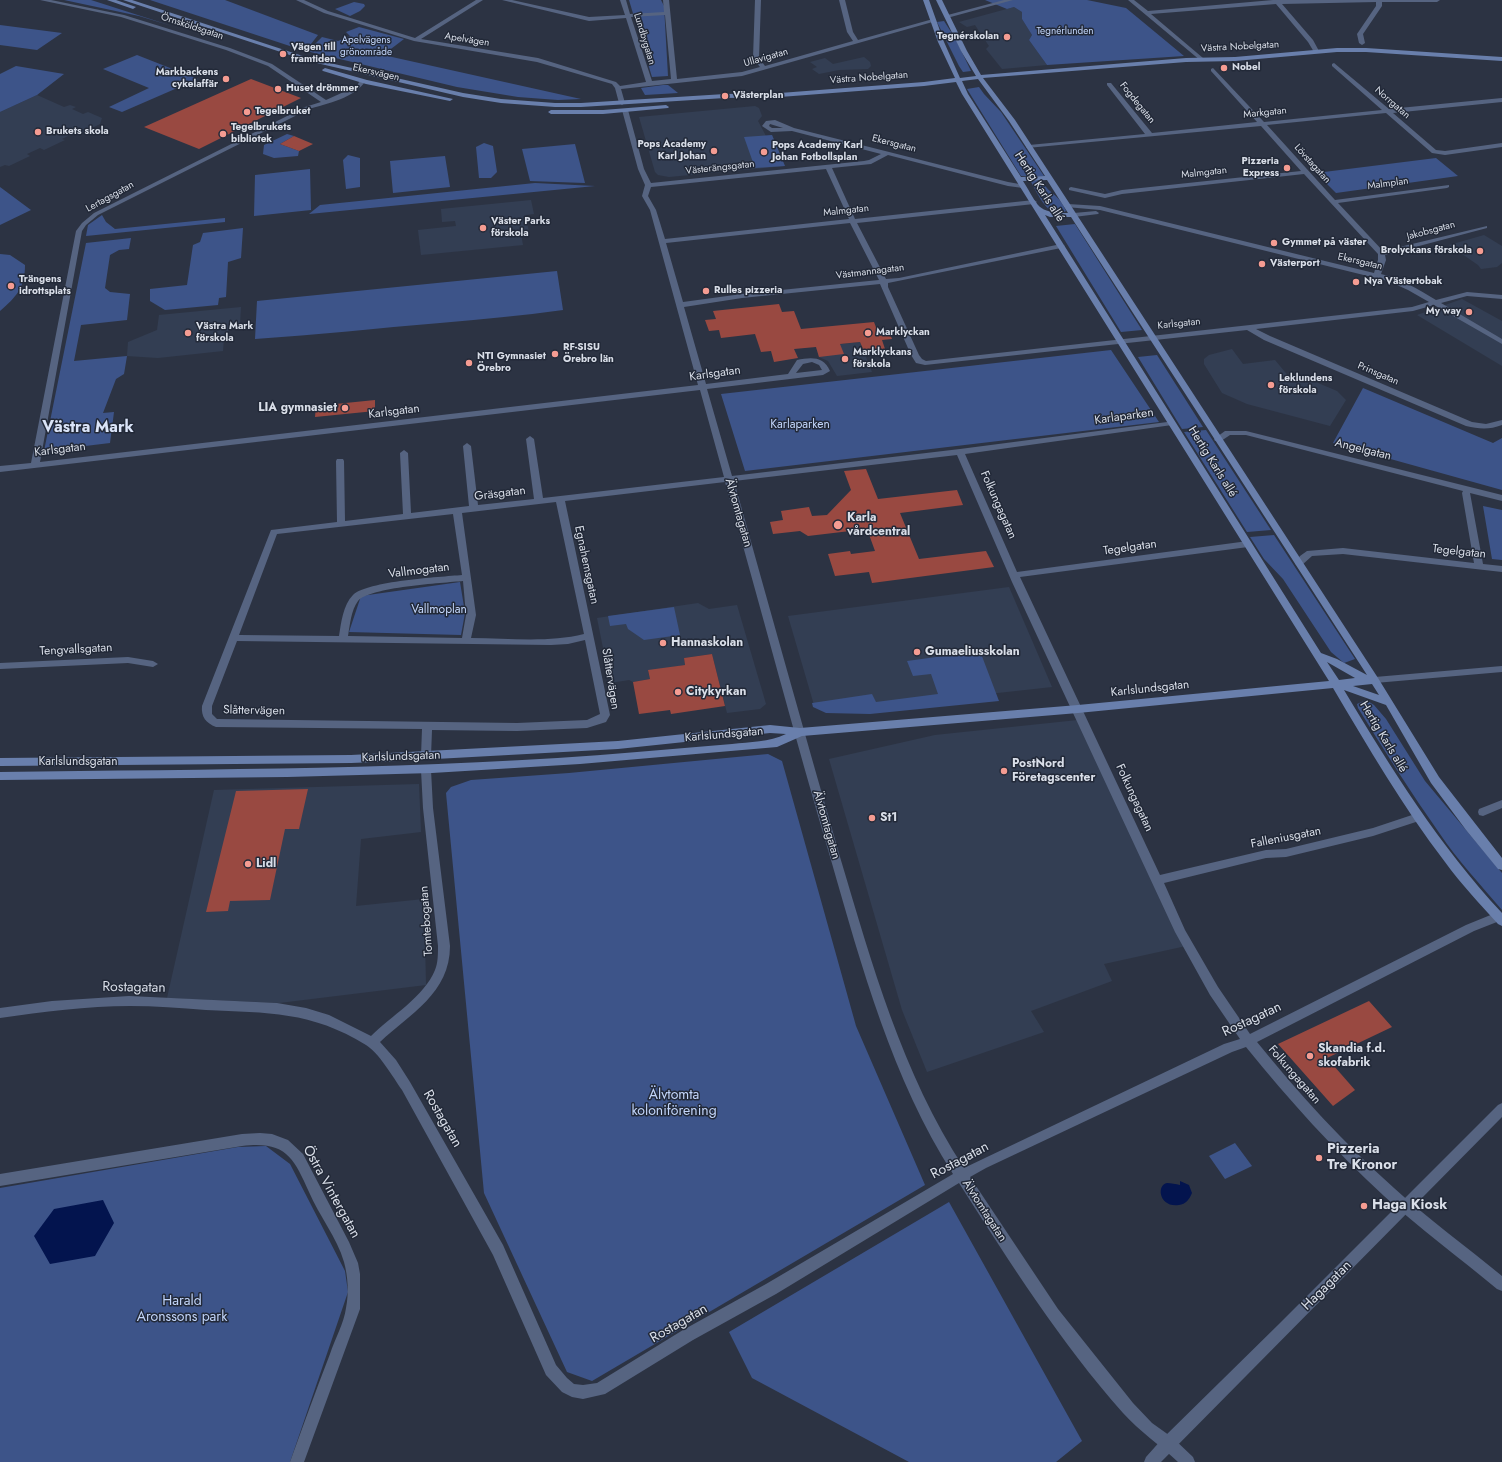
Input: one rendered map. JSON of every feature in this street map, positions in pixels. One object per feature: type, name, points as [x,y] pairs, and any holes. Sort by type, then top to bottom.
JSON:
[{"type":"main road","name":"Ekersvägen","points":[[110,0],[284,58],[362,80],[434,96],[538,111],[572,113],[623,107]]},
{"type":"main road","name":"Ekersvägen","points":[[126,0],[292,54],[372,75],[463,95],[501,101],[555,105],[623,107]]},
{"type":"main road","name":"Hertig Karls allé","points":[[926,0],[946,54],[960,80],[965,94],[1062,246],[1418,817],[1442,850],[1500,919]]},
{"type":"main road","name":"Hertig Karls allé","points":[[939,0],[980,79],[1012,120],[1050,178],[1152,338],[1375,680],[1435,780],[1470,827],[1502,866]]},
{"type":"main road","points":[[233,41],[240,38]]},
{"type":"main road","name":"Västra Nobelgatan","points":[[980,79],[1201,59],[1239,59],[1316,52],[1359,50],[1502,59]]},
{"type":"main road","name":"Västra Nobelgatan","points":[[623,107],[740,100],[780,95],[960,80],[1094,70],[1221,63],[1340,53],[1384,54],[1502,62]]},
{"type":"main road","points":[[362,80],[372,75]]},
{"type":"main road","points":[[1019,180],[1050,178]]},
{"type":"main road","points":[[1038,210],[1050,215],[1074,215]]},
{"type":"main road","points":[[1318,655],[1336,662],[1359,677],[1375,680]]},
{"type":"main road","name":"Karlslundsgatan","points":[[0,762],[352,759],[618,745],[770,730],[800,732],[1078,709],[1375,680]]},
{"type":"main road","points":[[1336,684],[1354,688],[1389,702]]},
{"type":"main road","name":"Karlslundsgatan","points":[[0,776],[262,774],[426,770],[549,763],[777,743],[800,732]]},
{"type":"main road","points":[[426,756],[426,770]]},
{"type":"street","name":"Örnsköldsgatan","points":[[43,0],[98,10],[137,20],[258,60],[270,65],[324,102]]},
{"type":"street","name":"Apelvägen","points":[[299,0],[326,12],[416,40],[538,60],[614,83],[618,88]]},
{"type":"street","points":[[416,40],[480,0]]},
{"type":"street","points":[[505,0],[582,19],[668,13]]},
{"type":"street","name":"Lundbygatan","points":[[623,0],[649,83]]},
{"type":"street","points":[[666,0],[674,81]]},
{"type":"street","points":[[758,0],[756,58],[764,68]]},
{"type":"street","points":[[842,0],[850,32],[856,42]]},
{"type":"street","points":[[947,16],[1010,0]]},
{"type":"street","points":[[1131,0],[1201,59]]},
{"type":"street","points":[[1362,43],[1360,34],[1379,6],[1379,0]]},
{"type":"street","points":[[1146,13],[1277,1],[1436,0]]},
{"type":"street","points":[[1277,1],[1310,41],[1316,52]]},
{"type":"street","name":"Ullavigatan","points":[[618,88],[649,83],[742,74],[916,27],[933,21]]},
{"type":"street","name":"Ullavigatan","points":[[916,27],[936,29]]},
{"type":"street","name":"Norrgatan","points":[[1334,65],[1434,152],[1439,154],[1502,145]]},
{"type":"street","name":"Lövstagatan","points":[[1213,70],[1381,254]]},
{"type":"street","name":"Lertagsgatan","points":[[35,465],[79,231],[84,224],[96,214],[306,108],[335,99],[359,87],[362,80]]},
{"type":"street","name":"Fogdegatan","points":[[1109,84],[1150,135]]},
{"type":"street","points":[[618,88],[623,107]]},
{"type":"street","name":"Markgatan","points":[[1029,147],[1502,100]]},
{"type":"street","name":"Älvtomtagatan","points":[[623,107],[648,185],[645,196],[652,210],[661,241],[871,979],[890,1033],[907,1073],[943,1147],[1015,1258],[1063,1326],[1128,1408],[1147,1428],[1168,1443],[1188,1462]]},
{"type":"street","name":"Ekersgatan","points":[[792,129],[1008,184],[1023,186]]},
{"type":"street","name":"Västerängsgatan","points":[[648,185],[829,168],[870,162],[887,153]]},
{"type":"street","points":[[829,168],[853,221],[884,282]]},
{"type":"street","name":"Malmgatan","points":[[1071,189],[1105,196],[1113,193],[1129,191],[1306,172]]},
{"type":"street","name":"Ekersgatan","points":[[991,179],[1019,180]]},
{"type":"street","name":"Malmplan","points":[[1333,202],[1447,186]]},
{"type":"street","points":[[1105,196],[1107,211]]},
{"type":"street","name":"Malmgatan","points":[[661,241],[1034,202]]},
{"type":"street","name":"Ekersgatan","points":[[1068,206],[1100,208],[1107,211],[1391,279],[1411,288],[1502,342]]},
{"type":"street","name":"Ekersgatan","points":[[1074,215],[1107,211]]},
{"type":"street","name":"Jakobsgatan","points":[[1381,254],[1486,227]]},
{"type":"street","name":"Västmannagatan","points":[[679,305],[726,298],[899,280],[1062,246]]},
{"type":"street","points":[[1377,276],[1382,260],[1381,254]]},
{"type":"street","name":"Karlsgatan","points":[[884,282],[884,287],[917,358],[925,363],[1413,309],[1455,296],[1467,294],[1502,297]]},
{"type":"street","name":"Prinsgatan","points":[[1248,327],[1267,338],[1470,424],[1480,427],[1488,427],[1502,422]]},
{"type":"street","name":"Karlsgatan","points":[[0,469],[790,377]]},
{"type":"street","name":"Karlaparken","points":[[960,452],[1172,423]]},
{"type":"street","name":"Angelgatan","points":[[1218,439],[1228,433],[1246,433],[1502,498]]},
{"type":"street","points":[[530,439],[539,501]]},
{"type":"street","points":[[467,446],[474,509]]},
{"type":"street","points":[[728,479],[960,452]]},
{"type":"street","name":"Folkungagatan","points":[[960,452],[1015,575],[1181,932],[1214,991],[1248,1041],[1290,1092],[1322,1127],[1359,1164],[1406,1206],[1502,1284]]},
{"type":"street","points":[[404,453],[407,517]]},
{"type":"street","points":[[340,460],[340,525]]},
{"type":"street","name":"Gräsgatan","points":[[274,532],[728,479]]},
{"type":"street","points":[[1468,489],[1466,493],[1479,566]]},
{"type":"street","name":"Egnahemsgatan","points":[[560,499],[589,636]]},
{"type":"street","points":[[457,511],[467,578]]},
{"type":"street","name":"Slåttervägen","points":[[274,532],[207,706],[206,714],[209,719],[216,723],[428,727],[561,726],[587,724],[602,719],[605,715],[589,636]]},
{"type":"street","name":"Tegelgatan","points":[[1015,575],[1248,544]]},
{"type":"street","name":"Tegelgatan","points":[[1299,564],[1303,558],[1310,553],[1343,551],[1502,569]]},
{"type":"street","name":"Vallmogatan","points":[[343,639],[353,603],[357,596],[377,589],[467,578],[471,615],[466,641]]},
{"type":"street","points":[[234,638],[551,642],[568,641],[589,636]]},
{"type":"street","name":"Tengvallsgatan","points":[[0,666],[128,660],[153,664]]},
{"type":"street","name":"Karlslundsgatan","points":[[1375,680],[1502,669]]},
{"type":"street","points":[[426,756],[428,727]]},
{"type":"street","name":"Tomtebogatan","points":[[372,1042],[422,997],[439,975],[443,964],[444,946],[428,808],[426,770]]},
{"type":"street","points":[[1483,812],[1502,804]]},
{"type":"street","name":"Falleniusgatan","points":[[1158,880],[1266,854],[1286,853],[1308,848],[1373,832],[1418,817]]},
{"type":"street","name":"Rostagatan","points":[[0,1013],[60,1005],[129,1001],[277,1008],[306,1013],[329,1020],[372,1042],[392,1064],[406,1086],[498,1250],[551,1370],[562,1384],[574,1392],[585,1393],[600,1389],[688,1335],[778,1285],[934,1191],[962,1177],[982,1164],[1228,1048],[1248,1041],[1470,928],[1500,919]]},
{"type":"street","name":"Hagagatan","points":[[1151,1462],[1168,1443],[1502,1109]]},
{"type":"street","name":"Östra Vintergatan","points":[[0,1180],[257,1138],[273,1140],[288,1147],[299,1160],[344,1246],[351,1264],[354,1288],[353,1309],[297,1462]]},
{"type":"shaded area","name":"Tegnérskolan","points":[[1014,7],[1022,12],[1022,19],[1032,35],[1029,40],[1047,65],[1002,69],[986,49],[989,46],[975,25],[967,27],[959,22]]},
{"type":"shaded area","points":[[864,57],[870,62],[871,66],[868,69],[839,70],[819,74],[812,69],[817,67],[810,62],[825,58],[833,64]]},
{"type":"shaded area","name":"Brukets skola","points":[[37,95],[64,107],[70,105],[76,107],[72,109],[83,114],[88,112],[102,118],[100,124],[82,133],[78,131],[62,139],[65,140],[44,150],[40,148],[27,154],[30,156],[9,166],[5,165],[0,167],[0,112]]},
{"type":"shaded area","name":"Pops Academy Karl Johan","points":[[755,106],[759,108],[762,116],[758,121],[766,136],[772,135],[785,166],[669,177],[658,175],[655,172],[639,117]]},
{"type":"shaded area","name":"Väster Parks förskola","points":[[531,200],[534,214],[526,215],[529,233],[521,234],[523,245],[421,255],[418,230],[456,226],[455,221],[442,222],[441,209]]},
{"type":"shaded area","name":"Brolyckans förskola","points":[[1484,235],[1502,246],[1502,263],[1497,267],[1481,269],[1478,265],[1449,245]]},
{"type":"shaded area","points":[[1462,299],[1502,321],[1502,366],[1417,315]]},
{"type":"shaded area","name":"Västra Mark förskola","points":[[241,307],[240,324],[231,325],[224,337],[223,351],[158,358],[127,356],[128,342],[157,330],[159,315]]},
{"type":"shaded area","name":"Marklyckans förskola","points":[[860,342],[872,372],[837,376],[828,361],[819,357],[816,347]]},
{"type":"shaded area","name":"Leklundens förskola","points":[[1232,349],[1243,364],[1275,360],[1290,378],[1307,376],[1311,380],[1337,391],[1346,400],[1330,426],[1247,404],[1222,393],[1204,364],[1204,359],[1209,355]]},
{"type":"shaded area","name":"Gumaeliusskolan","points":[[1009,587],[1052,687],[825,712],[814,705],[788,616]]},
{"type":"shaded area","name":"Hannaskolan","points":[[698,603],[709,609],[737,605],[766,704],[760,709],[727,713],[712,654],[684,658],[685,665],[648,671],[650,679],[633,682],[629,680],[610,683],[597,618]]},
{"type":"shaded area","points":[[1078,720],[1186,946],[1104,964],[1112,981],[1031,1011],[1044,1032],[927,1072],[902,1010],[829,759],[935,735]]},
{"type":"shaded area","points":[[419,784],[421,832],[361,839],[356,906],[424,899],[426,985],[279,1003],[167,998],[214,790]]},
{"type":"shaded area","points":[[1180,1181],[1189,1185],[1192,1193],[1190,1198],[1185,1203],[1179,1205],[1167,1203],[1161,1196],[1161,1188],[1167,1183],[1180,1185]]},
{"type":"shaded area","points":[[103,1200],[114,1223],[95,1256],[50,1264],[34,1236],[54,1209]]},
{"type":"green space","points":[[64,0],[91,0],[172,26],[139,16]]},
{"type":"green space","name":"Apelvägens grönområde","points":[[150,0],[225,0],[318,35],[311,44],[315,44],[322,37],[338,41],[350,36],[346,32],[359,27],[404,39],[383,55],[581,99],[558,100],[518,97],[457,87],[302,50]]},
{"type":"green space","points":[[629,0],[661,0],[664,6],[668,76],[652,77]]},
{"type":"green space","name":"Tegnérlunden","points":[[985,0],[1087,0],[1126,8],[1184,56],[1047,65],[1029,40],[1032,35],[1022,19],[1022,12],[1014,7],[1007,9]]},
{"type":"green space","points":[[354,2],[364,4],[365,6],[360,11],[350,16],[335,9]]},
{"type":"green space","points":[[944,21],[955,38],[971,71],[963,72],[959,66],[937,22]]},
{"type":"green space","points":[[0,25],[62,33],[37,50],[0,45]]},
{"type":"green space","points":[[137,55],[198,79],[122,112],[109,107],[149,88],[103,69]]},
{"type":"green space","points":[[16,66],[64,74],[37,95],[0,112],[0,74]]},
{"type":"green space","points":[[668,85],[678,93],[645,95],[641,88]]},
{"type":"green space","points":[[979,87],[1001,112],[1044,176],[1021,176],[967,89]]},
{"type":"green space","points":[[287,134],[294,136],[280,144],[299,151],[298,156],[274,158],[263,154],[264,145]]},
{"type":"green space","name":"Pops Academy Karl Johan Fotbollsplan","points":[[772,135],[785,166],[755,168],[744,137]]},
{"type":"green space","points":[[484,143],[493,146],[497,172],[491,178],[479,178],[476,147]]},
{"type":"green space","points":[[575,144],[585,183],[530,181],[522,149]]},
{"type":"green space","points":[[348,155],[360,158],[360,187],[346,189],[343,160]]},
{"type":"green space","points":[[445,156],[450,187],[393,193],[390,161]]},
{"type":"green space","points":[[1436,158],[1458,176],[1336,193],[1316,173]]},
{"type":"green space","points":[[310,169],[311,210],[254,216],[255,175]]},
{"type":"green space","points":[[1035,180],[1042,183],[1063,204],[1066,211],[1060,213],[1054,212],[1045,205],[1031,182]]},
{"type":"green space","points":[[535,183],[595,186],[309,214],[320,205]]},
{"type":"green space","points":[[0,187],[31,210],[0,225]]},
{"type":"green space","points":[[102,215],[106,222],[115,229],[225,218],[225,222],[86,236],[88,225]]},
{"type":"green space","points":[[1075,224],[1142,330],[1121,332],[1056,226]]},
{"type":"green space","points":[[243,228],[241,258],[228,262],[226,297],[219,298],[218,305],[165,310],[150,301],[150,289],[187,285],[193,245],[200,242],[203,233]]},
{"type":"green space","points":[[131,238],[129,249],[119,250],[110,255],[105,288],[110,292],[130,294],[127,320],[81,325],[74,361],[127,356],[124,374],[116,379],[103,413],[114,412],[110,443],[44,451],[86,243]]},
{"type":"green space","name":"Trängens idrottsplats","points":[[0,254],[10,255],[25,265],[25,273],[21,286],[15,296],[0,311]]},
{"type":"green space","points":[[557,271],[563,310],[486,319],[255,339],[257,301]]},
{"type":"green space","name":"Karlaparken","points":[[1111,350],[1159,422],[745,471],[721,394]]},
{"type":"green space","points":[[1157,355],[1203,427],[1182,429],[1138,357]]},
{"type":"green space","points":[[1363,388],[1493,443],[1502,438],[1502,490],[1333,443]]},
{"type":"green space","points":[[1206,430],[1271,530],[1247,532],[1184,432]]},
{"type":"green space","points":[[1483,506],[1502,510],[1502,560],[1492,559]]},
{"type":"green space","points":[[1274,535],[1355,659],[1344,663],[1331,652],[1283,579],[1264,559],[1250,537]]},
{"type":"green space","name":"Vallmoplan","points":[[460,582],[465,613],[461,635],[349,632],[361,596]]},
{"type":"green space","points":[[674,607],[680,635],[644,640],[628,629],[626,624],[610,626],[608,616]]},
{"type":"green space","points":[[980,651],[999,701],[870,714],[826,713],[813,707],[812,703],[872,694],[876,702],[938,694],[931,674],[913,676],[907,661]]},
{"type":"green space","points":[[1366,700],[1374,705],[1386,719],[1425,781],[1502,873],[1502,910],[1447,844],[1398,771],[1358,708],[1357,704]]},
{"type":"green space","name":"Älvtomta koloniförening","points":[[768,754],[782,761],[856,1026],[925,1185],[592,1381],[567,1372],[484,1193],[446,793],[451,787],[471,780],[569,773]]},
{"type":"green space","points":[[1235,1143],[1252,1166],[1225,1179],[1209,1156]]},
{"type":"green space","name":"Harald Aronssons park","points":[[266,1146],[290,1164],[345,1271],[348,1292],[290,1462],[0,1462],[0,1188],[238,1147]]},
{"type":"green space","points":[[949,1202],[1082,1441],[1056,1462],[909,1462],[752,1378],[729,1332]]},
{"type":"building","name":"Tegelbruket","points":[[251,79],[301,98],[199,149],[144,127]]},
{"type":"building","points":[[294,136],[313,144],[299,151],[280,144]]},
{"type":"building","name":"Marklyckan","points":[[779,304],[782,312],[794,311],[801,329],[874,322],[877,330],[888,329],[892,339],[882,340],[885,349],[864,351],[860,342],[840,344],[844,354],[819,357],[816,347],[794,349],[798,358],[774,362],[771,351],[761,352],[755,334],[721,338],[719,330],[709,331],[705,320],[716,319],[713,311]]},
{"type":"building","name":"LIA gymnasiet","points":[[375,400],[375,411],[315,417],[316,406]]},
{"type":"building","name":"Karla vårdcentral","points":[[866,469],[878,499],[957,490],[963,505],[900,513],[919,559],[986,551],[994,567],[872,583],[869,572],[835,576],[828,554],[850,551],[851,554],[875,551],[867,529],[808,536],[800,531],[773,534],[770,522],[783,520],[781,511],[809,507],[812,516],[827,515],[851,490],[844,471]]},
{"type":"building","name":"Citykyrkan","points":[[712,654],[725,706],[671,714],[670,710],[639,714],[633,682],[650,679],[648,670],[685,665],[684,658]]},
{"type":"building","name":"Lidl","points":[[308,789],[299,829],[285,829],[270,900],[230,901],[228,911],[206,912],[236,791]]},
{"type":"building","name":"Skandia f.d. skofabrik","points":[[1369,1001],[1392,1027],[1327,1058],[1355,1090],[1333,1106],[1278,1044]]},
{"type":"place","name":"Tegnérskolan","points":[[1007,37]]},
{"type":"place","name":"Vägen till framtiden","points":[[283,54]]},
{"type":"place","name":"Nobel","points":[[1224,68]]},
{"type":"place","name":"Markbackens cykelaffär","points":[[226,79]]},
{"type":"place","name":"Huset drömmer","points":[[278,89]]},
{"type":"place","name":"Västerplan","points":[[725,96]]},
{"type":"place","name":"Tegelbruket","points":[[247,112]]},
{"type":"place","name":"Brukets skola","points":[[38,132]]},
{"type":"place","name":"Tegelbrukets bibliotek","points":[[223,134]]},
{"type":"place","name":"Pops Academy Karl Johan","points":[[714,151]]},
{"type":"place","name":"Pops Academy Karl Johan Fotbollsplan","points":[[764,152]]},
{"type":"place","name":"Pizzeria Express","points":[[1287,168]]},
{"type":"place","name":"Väster Parks förskola","points":[[483,228]]},
{"type":"place","name":"Gymmet på väster","points":[[1274,243]]},
{"type":"place","name":"Brolyckans förskola","points":[[1480,251]]},
{"type":"place","name":"Västerport","points":[[1262,264]]},
{"type":"place","name":"Nya Västertobak","points":[[1356,282]]},
{"type":"place","name":"Trängens idrottsplats","points":[[11,286]]},
{"type":"place","name":"Rulles pizzeria","points":[[706,291]]},
{"type":"place","name":"My way","points":[[1469,312]]},
{"type":"place","name":"Västra Mark förskola","points":[[188,333]]},
{"type":"place","name":"Marklyckan","points":[[868,333]]},
{"type":"place","name":"RF-SISU Örebro län","points":[[555,354]]},
{"type":"place","name":"Marklyckans förskola","points":[[845,359]]},
{"type":"place","name":"NTI Gymnasiet Örebro","points":[[469,363]]},
{"type":"place","name":"Leklundens förskola","points":[[1271,385]]},
{"type":"place","name":"LIA gymnasiet","points":[[345,408]]},
{"type":"place","name":"Karla vårdcentral","points":[[838,525]]},
{"type":"place","name":"Hannaskolan","points":[[663,643]]},
{"type":"place","name":"Gumaeliusskolan","points":[[917,652]]},
{"type":"place","name":"Citykyrkan","points":[[678,692]]},
{"type":"place","name":"PostNord Företagscenter","points":[[1004,771]]},
{"type":"place","name":"St1","points":[[872,818]]},
{"type":"place","name":"Lidl","points":[[248,864]]},
{"type":"place","name":"Skandia f.d. skofabrik","points":[[1310,1056]]},
{"type":"place","name":"Pizzeria Tre Kronor","points":[[1319,1158]]},
{"type":"place","name":"Haga Kiosk","points":[[1364,1206]]},
{"type":"district","name":"Västra Mark","points":[[88,428]]}]
